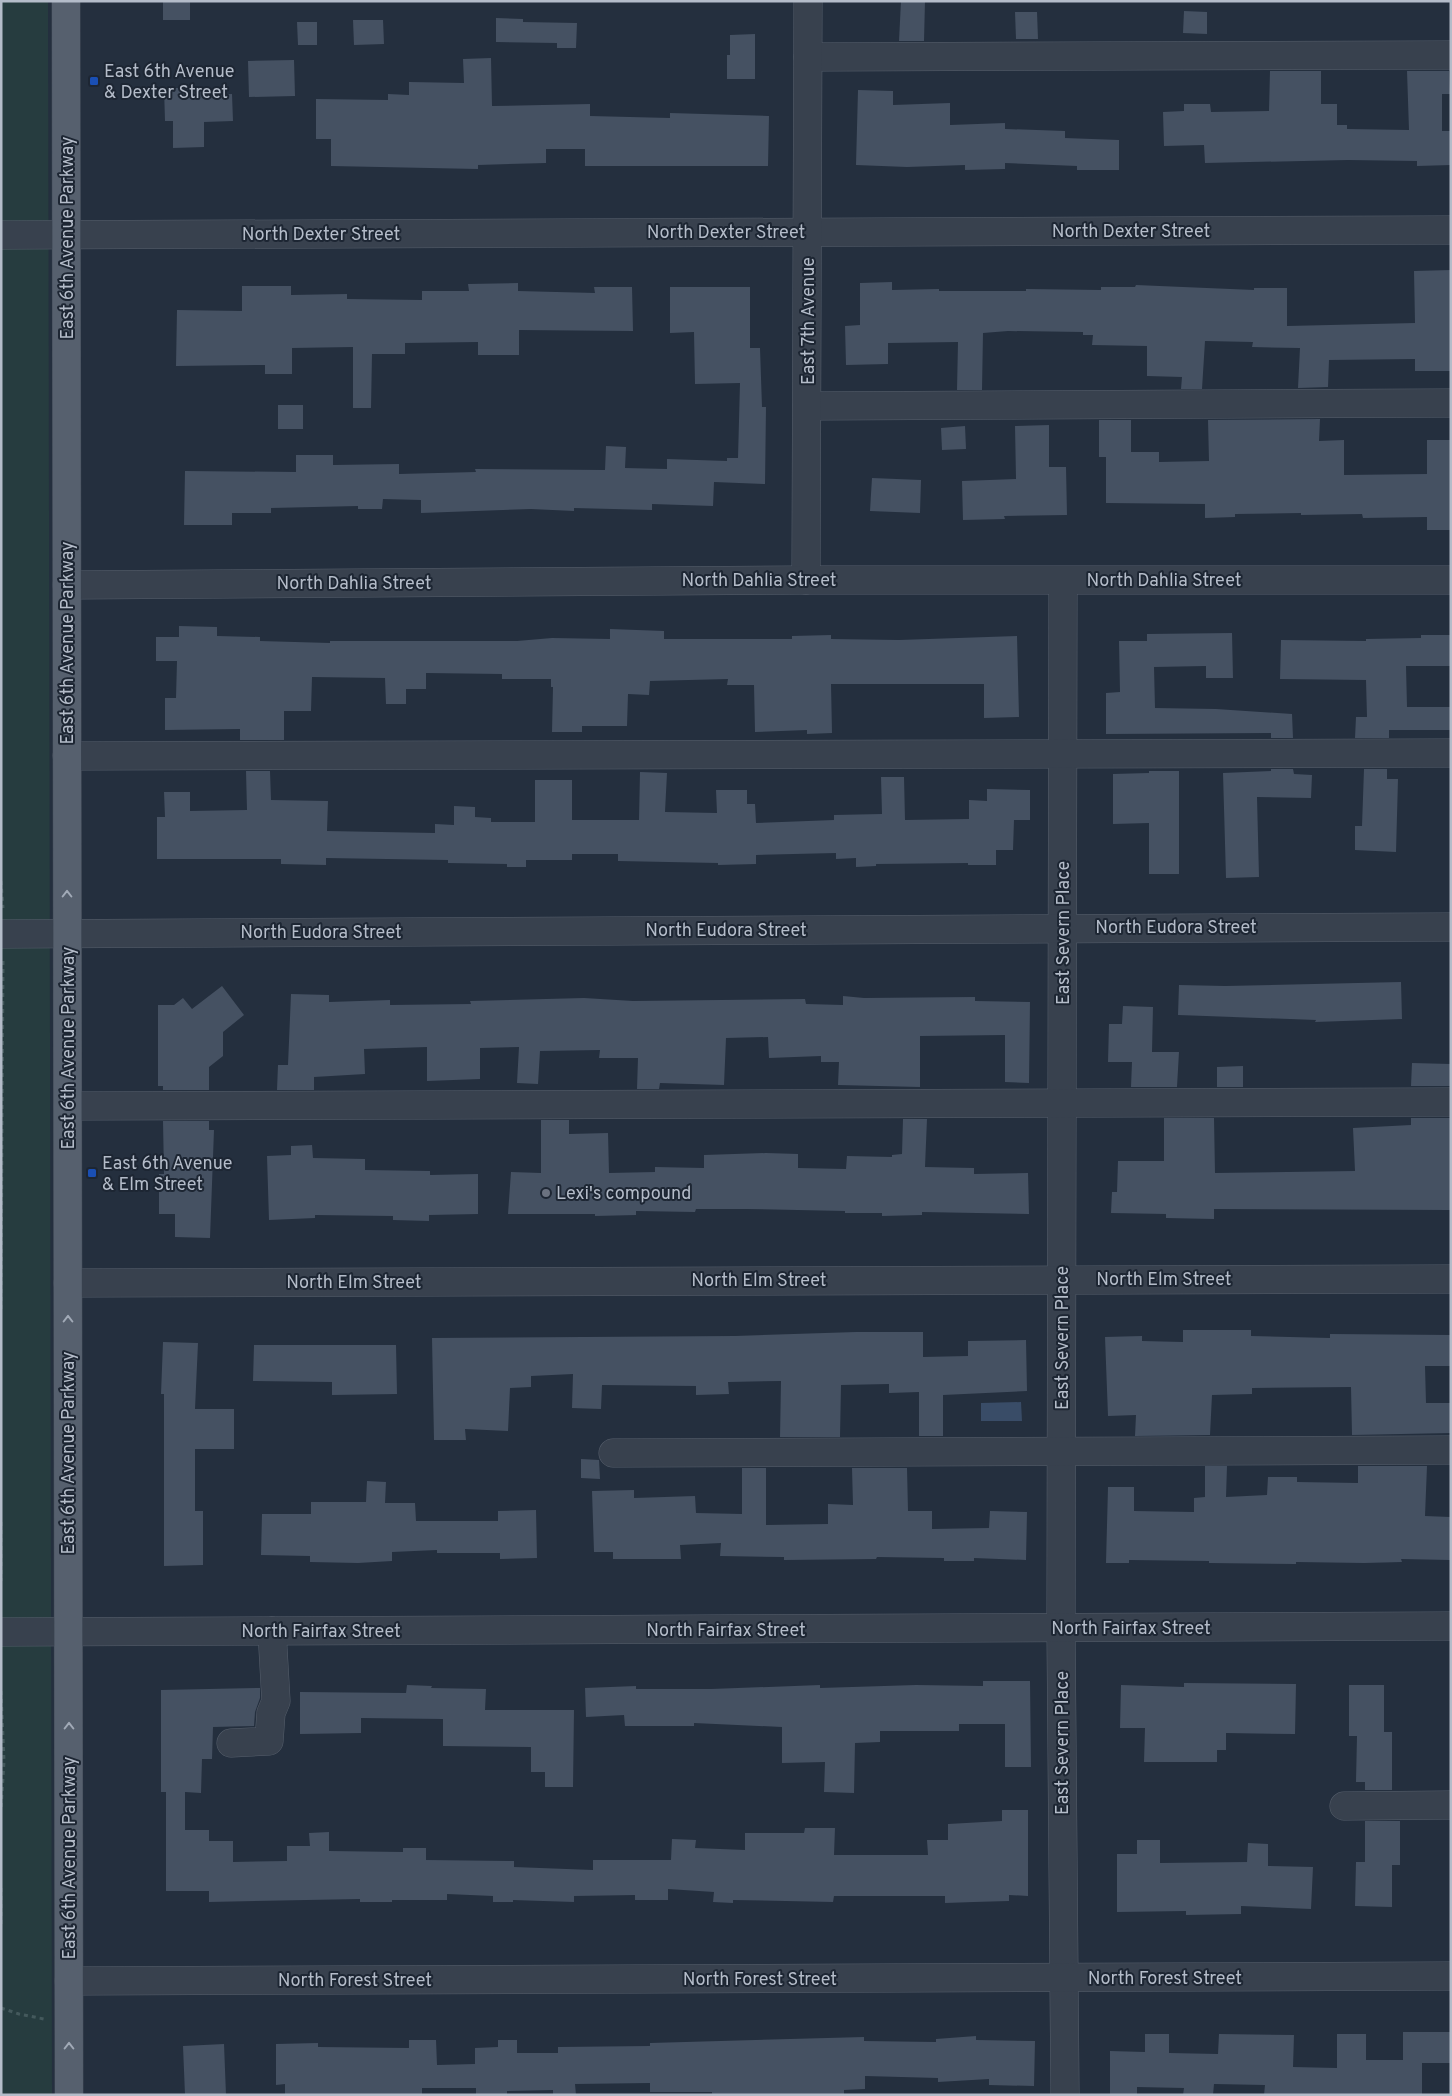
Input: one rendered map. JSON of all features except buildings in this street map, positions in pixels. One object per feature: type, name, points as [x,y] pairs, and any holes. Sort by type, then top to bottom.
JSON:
[{"type":"main road","name":"East 6th Avenue Parkway","points":[[66,1],[69,2095]]},
{"type":"street","name":"East 7th Avenue","points":[[806,580],[808,1]]},
{"type":"street","points":[[808,57],[1451,55]]},
{"type":"street","name":"North Dexter Street","points":[[1,235],[1451,230]]},
{"type":"street","points":[[807,406],[1451,403]]},
{"type":"street","name":"North Dahlia Street","points":[[67,585],[806,580],[1451,580]]},
{"type":"street","name":"East Severn Place","points":[[1063,580],[1061,1629],[1065,2095]]},
{"type":"street","points":[[67,756],[1451,753]]},
{"type":"street","name":"North Eudora Street","points":[[2,934],[1451,927]]},
{"type":"street","points":[[68,1106],[1451,1102]]},
{"type":"street","name":"North Elm Street","points":[[68,1283],[1451,1279]]},
{"type":"street","points":[[612,1452],[1451,1450]]},
{"type":"street","name":"North Fairfax Street","points":[[1,1632],[1451,1626]]},
{"type":"street","points":[[231,1743],[269,1741],[271,1713],[276,1701],[272,1631]]},
{"type":"street","points":[[1344,1806],[1451,1805]]},
{"type":"street","name":"North Forest Street","points":[[69,1981],[1063,1979],[1451,1976]]},
{"type":"path","points":[[1,881],[3,1192],[1,1309]]},
{"type":"path","points":[[1,1522],[1,1581]]},
{"type":"path","points":[[1,1692],[4,1761],[1,1810]]},
{"type":"path","points":[[1,1888],[1,1924]]},
{"type":"path","points":[[1,2008],[44,2019],[69,2019]]},
{"type":"green space","points":[[1,1],[48,1],[52,2095],[1,2095]]},
{"type":"water","points":[[1021,1402],[1022,1421],[981,1421],[981,1403]]},
{"type":"place","name":"East 6th Avenue & Dexter Street","points":[[94,81]]},
{"type":"place","name":"East 6th Avenue & Elm Street","points":[[92,1173]]},
{"type":"place","name":"Lexi's compound","points":[[546,1193]]}]
